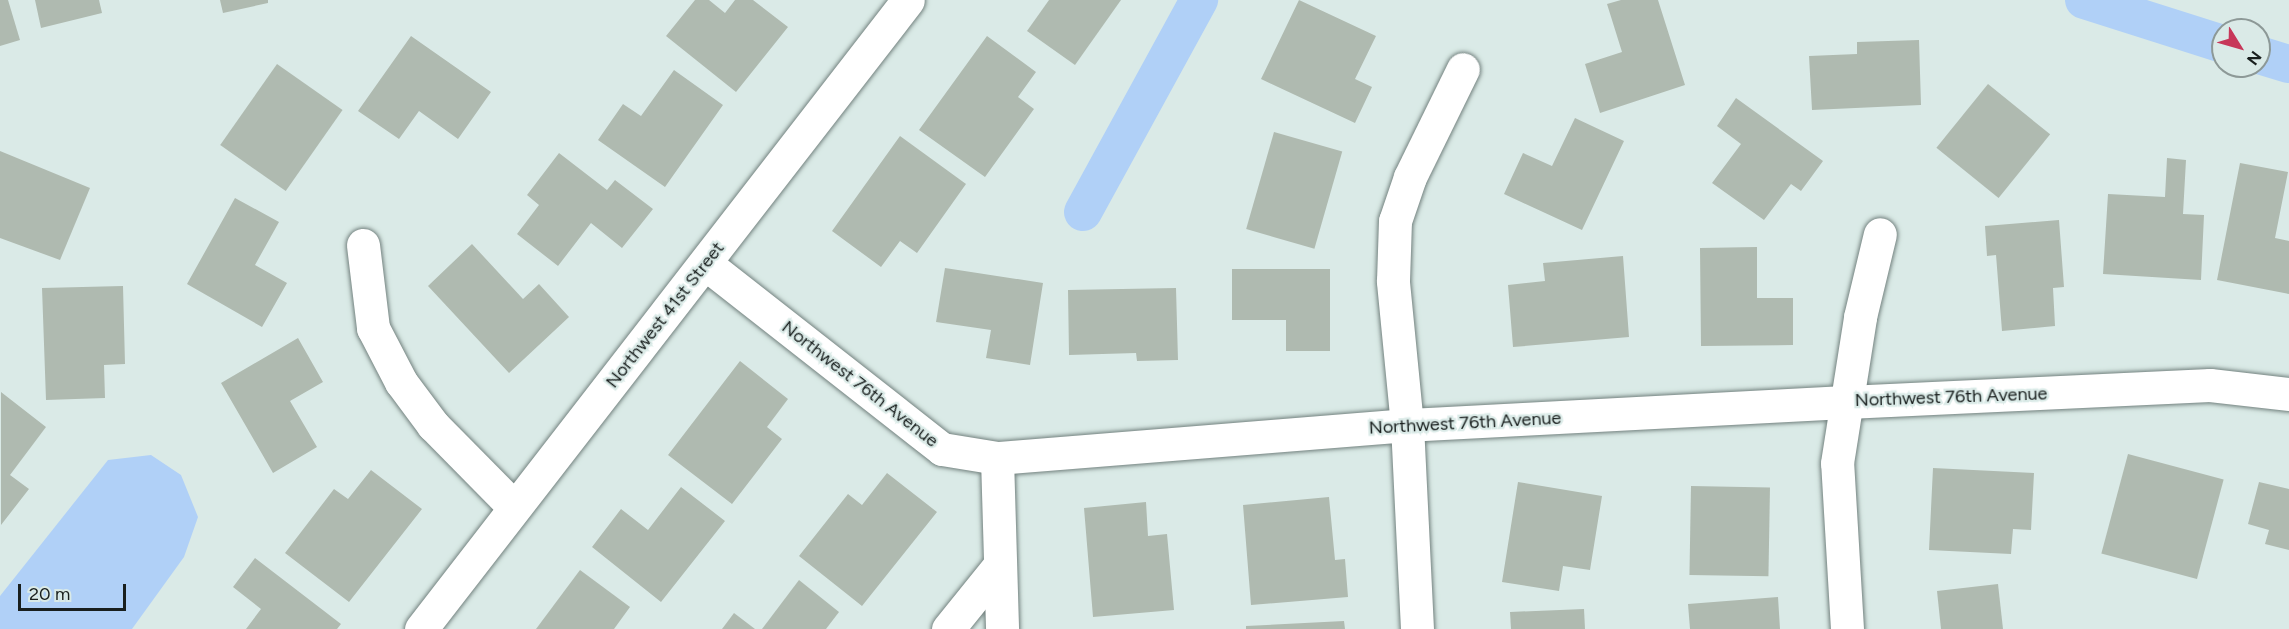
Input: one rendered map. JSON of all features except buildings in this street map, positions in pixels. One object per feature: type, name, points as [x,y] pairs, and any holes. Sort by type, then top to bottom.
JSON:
[{"type":"street","name":"Northwest 41st Street","points":[[421,629],[513,506],[706,264],[908,0]]},
{"type":"street","points":[[1418,629],[1407,425],[1393,281],[1395,221],[1410,177],[1463,69]]},
{"type":"street","points":[[1847,629],[1837,463],[1880,234]]},
{"type":"street","points":[[363,245],[373,328],[401,382],[434,425],[513,506]]},
{"type":"street","name":"Northwest 76th Avenue","points":[[706,264],[942,449],[997,458],[1407,425],[1847,402],[2210,385],[2289,394]]},
{"type":"street","points":[[997,458],[998,567],[1002,629]]},
{"type":"street","points":[[948,629],[998,567]]},
{"type":"water","points":[[151,455],[181,475],[198,517],[184,557],[132,629],[0,629],[0,596],[108,460]]},
{"type":"waterway","points":[[1083,212],[1199,0]]},
{"type":"waterway","points":[[2084,0],[2211,40]]},
{"type":"waterway","points":[[2271,59],[2289,64]]}]
